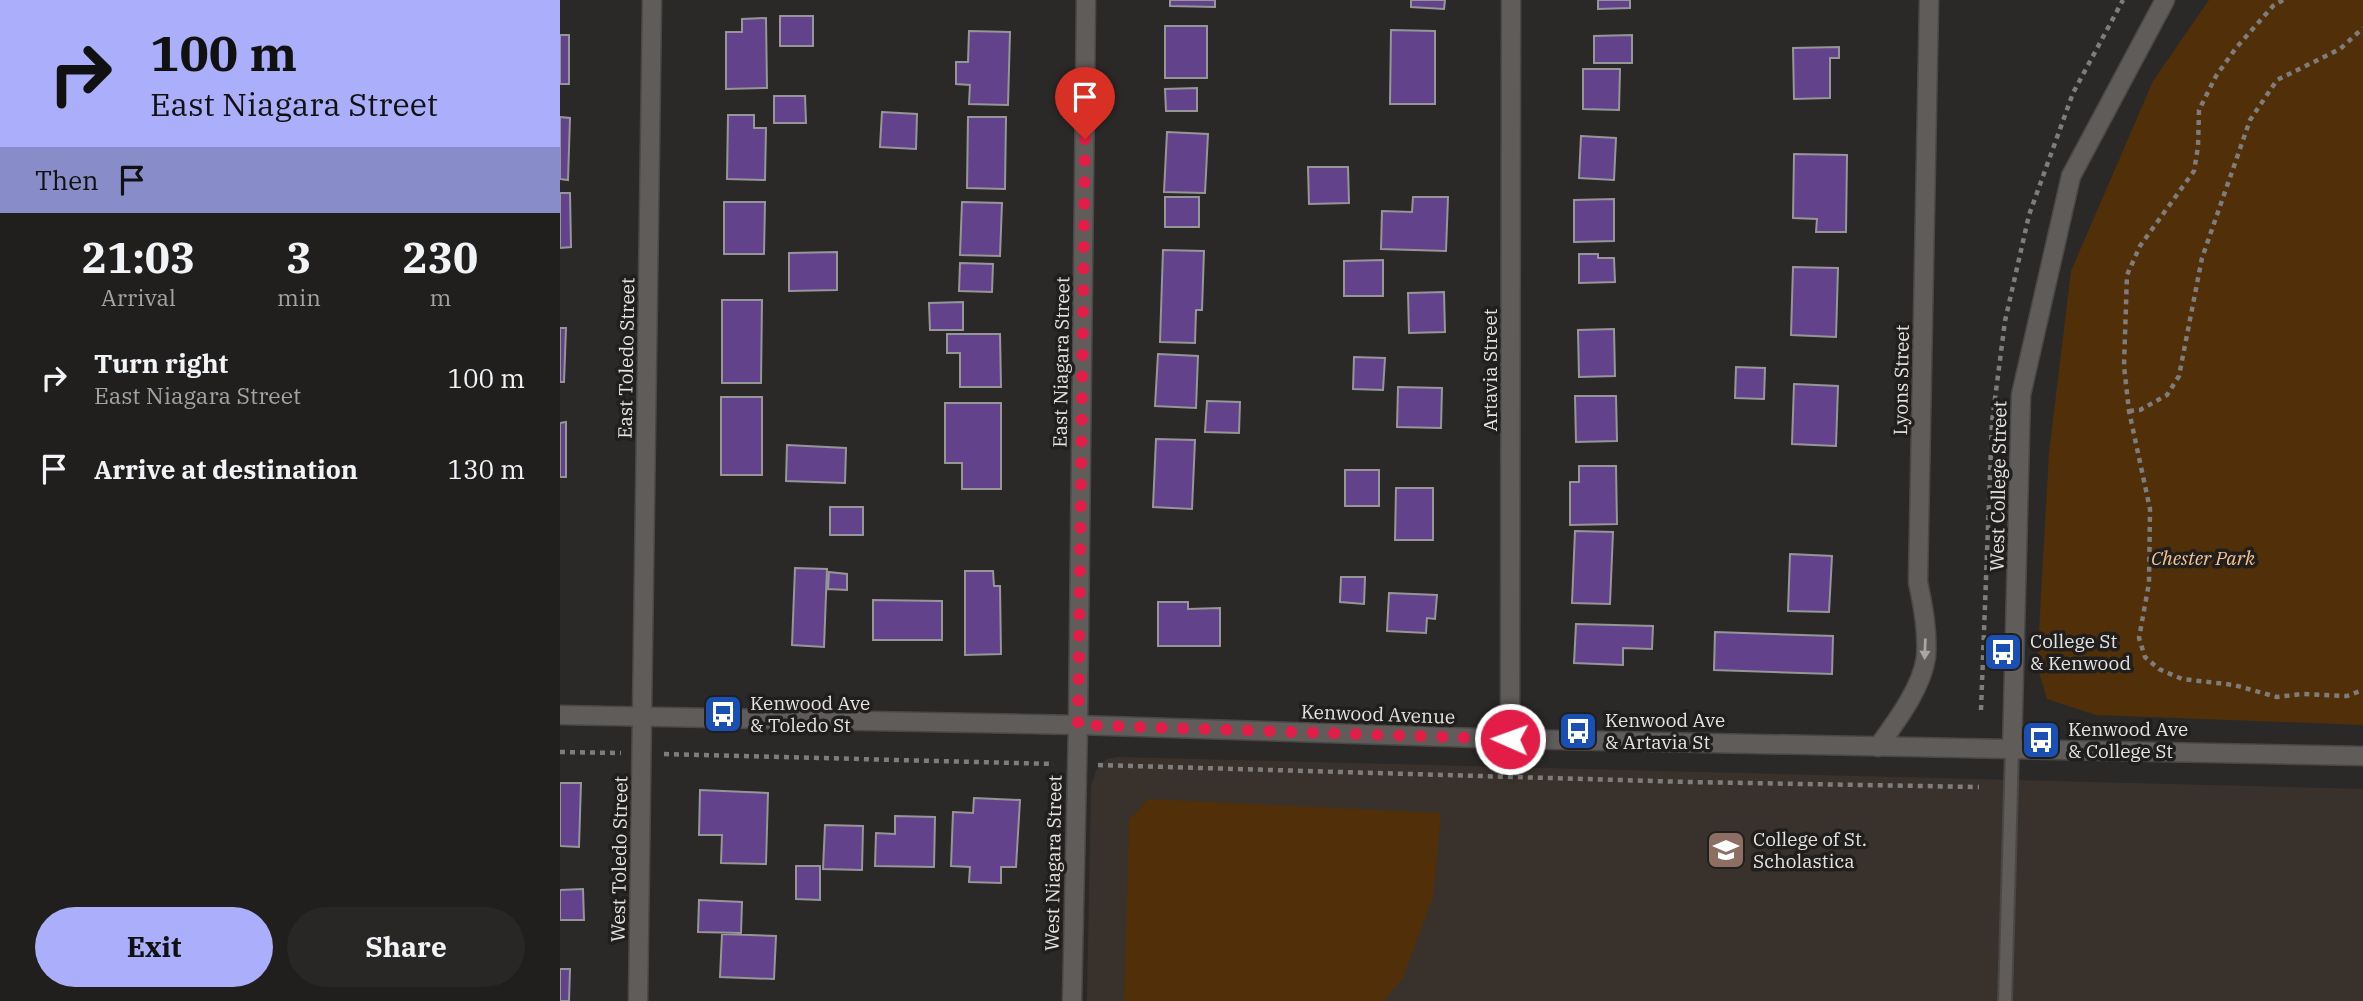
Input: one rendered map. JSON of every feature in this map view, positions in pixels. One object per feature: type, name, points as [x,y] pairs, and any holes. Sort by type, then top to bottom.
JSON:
[{"type":"street","name":"East Toledo Street","points":[[642,717],[652,0]]},
{"type":"street","name":"East Niagara Street","points":[[1078,725],[1086,0]]},
{"type":"street","name":"Artavia Street","points":[[1510,739],[1511,0]]},
{"type":"street","name":"Lyons Street","points":[[1878,747],[1908,705],[1926,659],[1925,621],[1918,582],[1929,0]]},
{"type":"street","name":"West College Street","points":[[2012,750],[2021,395],[2071,176],[2165,0]]},
{"type":"street","name":"Kenwood Avenue","points":[[560,715],[1078,725],[1510,739],[2363,756]]},
{"type":"street","name":"West Toledo Street","points":[[638,1001],[642,717]]},
{"type":"street","name":"West Niagara Street","points":[[1072,1001],[1078,725]]},
{"type":"lane","name":"West College Street","points":[[2005,1001],[2012,750]]},
{"type":"path","points":[[2283,0],[2273,6],[2236,48],[2216,76],[2199,110],[2199,147],[2194,171],[2140,246],[2127,275],[2124,366],[2129,411],[2150,509],[2149,583],[2139,638],[2145,657],[2159,669],[2182,680],[2234,685],[2277,697],[2302,694],[2347,696],[2363,690]]},
{"type":"path","points":[[2129,411],[2140,410],[2167,395],[2179,376],[2202,258],[2250,120],[2262,100],[2277,80],[2340,49],[2363,29]]},
{"type":"path","points":[[560,752],[1979,788]]},
{"type":"shaded area","name":"College of St. Scholastica","points":[[1118,757],[2363,789],[2363,1001],[1087,1001],[1091,786],[1102,763]]},
{"type":"green space","name":"Chester Park","points":[[2209,0],[2363,0],[2363,725],[2096,715],[2047,699],[2037,666],[2049,453],[2071,271],[2153,81]]},
{"type":"green space","points":[[1148,799],[1441,813],[1433,897],[1403,978],[1383,1001],[1124,1001],[1129,820]]},
{"type":"building","points":[[1170,0],[1215,0],[1215,7],[1170,6]]},
{"type":"building","points":[[1411,0],[1445,0],[1444,9],[1411,7]]},
{"type":"building","points":[[1598,0],[1630,0],[1630,8],[1598,9]]},
{"type":"building","points":[[780,16],[813,16],[813,46],[780,46]]},
{"type":"building","points":[[766,18],[767,88],[726,89],[726,32],[742,32],[742,19]]},
{"type":"building","points":[[1165,26],[1207,26],[1207,78],[1165,78]]},
{"type":"building","points":[[1391,30],[1435,31],[1435,104],[1390,104]]},
{"type":"building","points":[[969,31],[1010,32],[1008,105],[969,104],[970,85],[956,84],[956,62],[968,62]]},
{"type":"building","points":[[560,35],[569,35],[569,84],[560,84]]},
{"type":"building","points":[[1632,35],[1632,63],[1594,63],[1594,36]]},
{"type":"building","points":[[1839,47],[1839,58],[1830,58],[1830,98],[1794,99],[1793,48]]},
{"type":"building","points":[[1583,69],[1620,69],[1619,110],[1583,109]]},
{"type":"building","points":[[1197,88],[1197,111],[1166,111],[1165,89]]},
{"type":"building","points":[[774,96],[805,96],[806,123],[774,123]]},
{"type":"building","points":[[882,112],[917,114],[916,149],[880,147]]},
{"type":"building","points":[[728,115],[754,115],[754,128],[766,128],[765,180],[727,179]]},
{"type":"building","points":[[560,117],[570,118],[568,180],[560,179]]},
{"type":"building","points":[[968,117],[1006,117],[1005,189],[967,188]]},
{"type":"building","points":[[1167,132],[1208,134],[1205,193],[1164,192]]},
{"type":"building","points":[[1581,136],[1616,138],[1614,180],[1579,178]]},
{"type":"building","points":[[1794,154],[1847,155],[1846,232],[1816,232],[1817,219],[1793,218]]},
{"type":"building","points":[[1308,167],[1348,167],[1349,203],[1309,204]]},
{"type":"building","points":[[560,193],[570,193],[571,247],[560,248]]},
{"type":"building","points":[[1165,197],[1199,197],[1199,227],[1165,227]]},
{"type":"building","points":[[1413,197],[1448,197],[1446,251],[1381,249],[1382,211],[1412,212]]},
{"type":"building","points":[[1614,199],[1614,241],[1574,242],[1574,200]]},
{"type":"building","points":[[724,202],[765,202],[764,254],[724,254]]},
{"type":"building","points":[[962,202],[1002,203],[1000,256],[960,255]]},
{"type":"building","points":[[1163,250],[1204,251],[1202,310],[1196,310],[1195,343],[1160,342]]},
{"type":"building","points":[[837,252],[837,290],[789,291],[789,253]]},
{"type":"building","points":[[1579,254],[1598,254],[1598,258],[1614,258],[1615,282],[1579,283]]},
{"type":"building","points":[[1383,260],[1383,296],[1344,296],[1344,261]]},
{"type":"building","points":[[960,263],[993,264],[992,292],[959,291]]},
{"type":"building","points":[[1793,267],[1838,268],[1836,337],[1791,335]]},
{"type":"building","points":[[1444,292],[1445,332],[1409,333],[1408,293]]},
{"type":"building","points":[[722,300],[762,300],[761,383],[722,383]]},
{"type":"building","points":[[963,302],[963,330],[930,330],[929,303]]},
{"type":"building","points":[[560,328],[566,328],[564,382],[560,382]]},
{"type":"building","points":[[1614,329],[1615,376],[1579,377],[1578,330]]},
{"type":"building","points":[[947,334],[1000,334],[1001,387],[960,387],[960,353],[947,353]]},
{"type":"building","points":[[1158,354],[1198,356],[1196,408],[1155,406]]},
{"type":"building","points":[[1354,357],[1385,358],[1383,390],[1353,389]]},
{"type":"building","points":[[1736,367],[1765,368],[1764,399],[1735,398]]},
{"type":"building","points":[[1794,384],[1838,386],[1836,446],[1792,444]]},
{"type":"building","points":[[1398,387],[1442,388],[1441,428],[1397,427]]},
{"type":"building","points":[[1575,396],[1616,396],[1617,441],[1576,442]]},
{"type":"building","points":[[721,397],[762,397],[762,475],[721,475]]},
{"type":"building","points":[[1207,401],[1240,402],[1239,433],[1205,432]]},
{"type":"building","points":[[945,403],[1001,403],[1001,489],[962,489],[962,463],[945,463]]},
{"type":"building","points":[[566,422],[566,477],[560,477],[560,423]]},
{"type":"building","points":[[1156,439],[1195,440],[1192,509],[1153,507]]},
{"type":"building","points":[[787,445],[846,448],[845,483],[786,481]]},
{"type":"building","points":[[1579,466],[1616,466],[1617,524],[1570,525],[1570,482],[1579,482]]},
{"type":"building","points":[[1345,470],[1379,470],[1379,506],[1345,506]]},
{"type":"building","points":[[1396,488],[1433,488],[1433,540],[1395,540]]},
{"type":"building","points":[[830,507],[863,507],[863,535],[830,535]]},
{"type":"building","points":[[1575,531],[1613,532],[1610,604],[1572,603]]},
{"type":"building","points":[[1790,554],[1832,556],[1829,612],[1788,611]]},
{"type":"building","points":[[795,568],[827,569],[824,647],[792,645]]},
{"type":"building","points":[[965,571],[993,571],[994,586],[1000,586],[1001,654],[965,655]]},
{"type":"building","points":[[829,572],[847,574],[847,590],[828,589]]},
{"type":"building","points":[[1341,577],[1365,577],[1364,604],[1340,602]]},
{"type":"building","points":[[1389,593],[1437,595],[1435,619],[1427,618],[1426,633],[1387,631]]},
{"type":"building","points":[[873,600],[942,601],[942,640],[873,640]]},
{"type":"building","points":[[1158,602],[1188,602],[1188,609],[1220,608],[1220,646],[1158,646]]},
{"type":"building","points":[[1576,624],[1653,626],[1652,649],[1623,648],[1623,665],[1574,663]]},
{"type":"building","points":[[1715,632],[1833,636],[1832,674],[1714,670]]},
{"type":"building","points":[[560,783],[581,783],[579,847],[560,846]]},
{"type":"building","points":[[700,790],[768,793],[766,864],[721,863],[722,835],[699,835]]},
{"type":"building","points":[[974,798],[1020,800],[1016,867],[1001,867],[1001,883],[969,882],[970,867],[951,866],[953,812],[973,813]]},
{"type":"building","points":[[895,816],[935,817],[934,867],[875,866],[876,833],[895,834]]},
{"type":"building","points":[[825,825],[863,826],[862,870],[823,869]]},
{"type":"building","points":[[796,866],[820,866],[820,900],[796,899]]},
{"type":"building","points":[[583,889],[584,920],[560,920],[560,890]]},
{"type":"building","points":[[699,900],[742,902],[741,933],[698,932]]},
{"type":"building","points":[[722,934],[776,936],[774,979],[720,977]]},
{"type":"building","points":[[560,969],[570,969],[569,1001],[560,1001]]},
{"type":"place","name":"College St & Kenwood","points":[[2003,652]]},
{"type":"place","name":"Kenwood Ave & Toledo St","points":[[723,714]]},
{"type":"place","name":"Kenwood Ave & Artavia St","points":[[1578,731]]},
{"type":"place","name":"Kenwood Ave & College St","points":[[2041,740]]},
{"type":"place","name":"College of St. Scholastica","points":[[1726,850]]},
{"type":"route","points":[[1085,139],[1078,725],[1510,739]]}]
